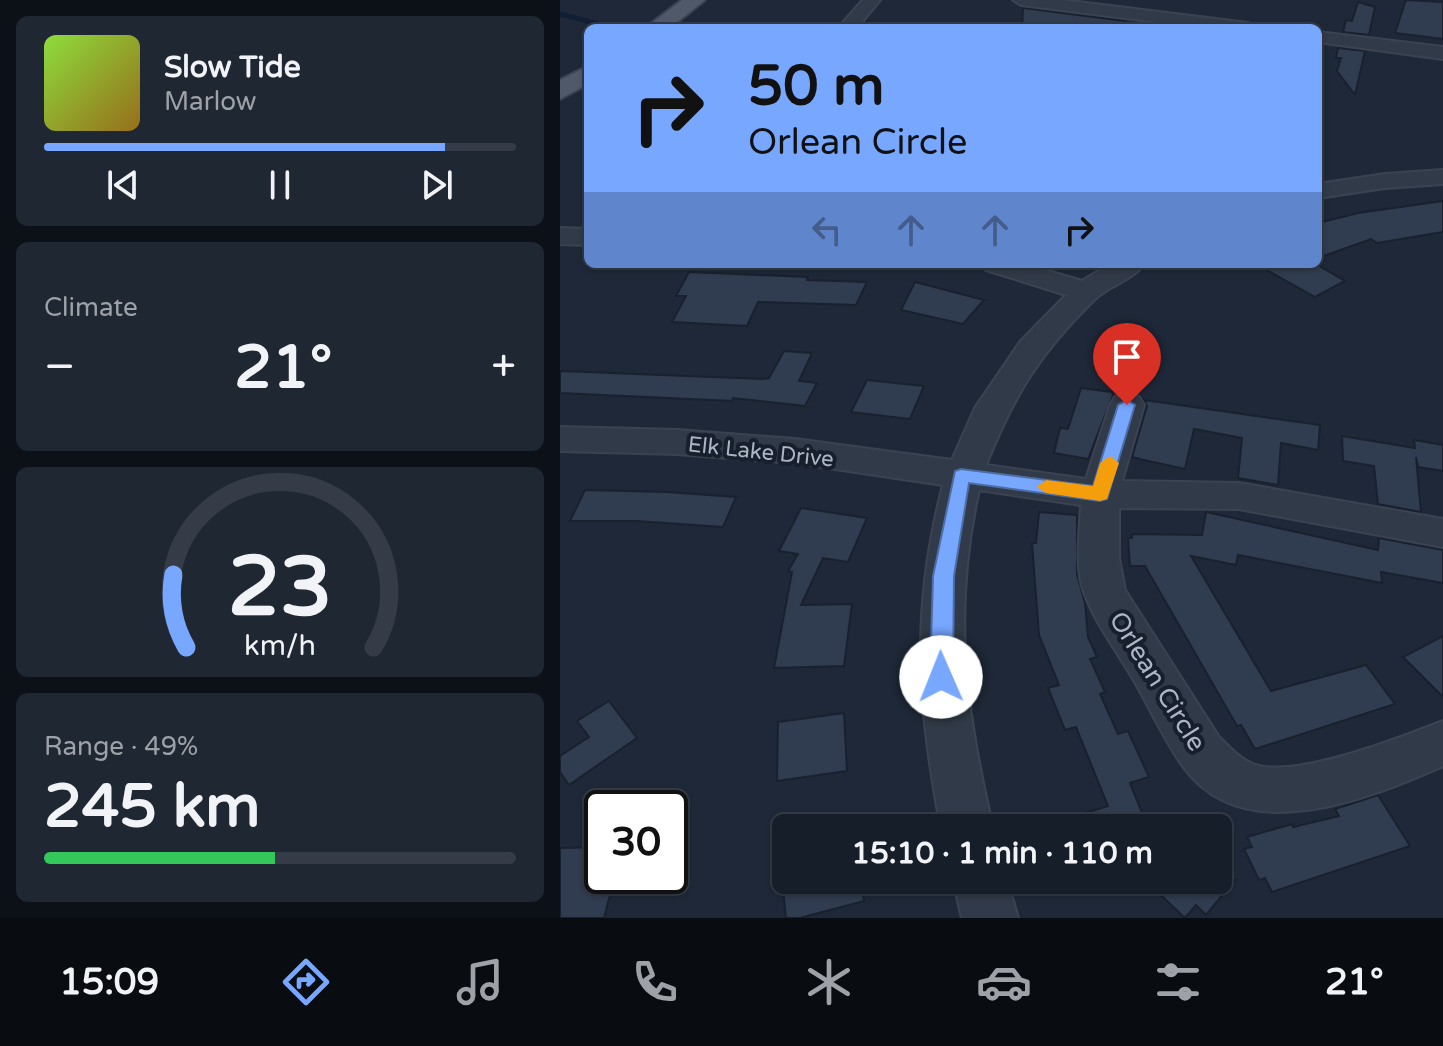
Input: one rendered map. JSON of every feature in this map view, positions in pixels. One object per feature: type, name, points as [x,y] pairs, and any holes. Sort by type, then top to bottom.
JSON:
[{"type":"main road","points":[[662,24],[695,0]]},
{"type":"main road","points":[[689,24],[722,0]]},
{"type":"main road","points":[[560,91],[584,76]]},
{"type":"main road","points":[[560,111],[584,96]]},
{"type":"street","points":[[851,24],[872,0]]},
{"type":"street","points":[[1021,0],[1203,24]]},
{"type":"street","points":[[1322,38],[1443,53]]},
{"type":"street","points":[[1421,51],[1422,76]]},
{"type":"street","points":[[1322,190],[1385,181],[1443,177]]},
{"type":"street","points":[[560,236],[584,237]]},
{"type":"street","points":[[1009,268],[1086,292]]},
{"type":"street","points":[[964,814],[948,732],[941,638],[943,576],[961,475],[1010,376],[1032,346],[1086,292],[1124,268]]},
{"type":"street","name":"Orlean Circle","points":[[1127,405],[1100,494],[1099,558],[1105,593],[1202,753],[1220,773],[1242,785],[1267,791],[1295,791],[1405,761],[1443,743]]},
{"type":"street","name":"Elk Lake Drive","points":[[560,439],[677,442],[795,451],[961,475]]},
{"type":"street","points":[[961,475],[1100,494],[1239,496],[1443,533]]},
{"type":"street","points":[[984,894],[990,918]]},
{"type":"building","points":[[1406,0],[1443,2],[1443,39],[1395,33]]},
{"type":"building","points":[[1358,2],[1375,7],[1369,35],[1343,32],[1346,20],[1352,21]]},
{"type":"building","points":[[1023,8],[1125,21],[1122,24],[1022,24]]},
{"type":"building","points":[[1338,48],[1365,51],[1355,95],[1337,71],[1341,58],[1336,58]]},
{"type":"building","points":[[1443,201],[1443,232],[1377,243],[1371,239],[1322,257],[1322,222],[1358,213]]},
{"type":"building","points":[[1263,268],[1322,268],[1345,281],[1315,297]]},
{"type":"building","points":[[689,272],[867,282],[856,305],[758,302],[747,326],[672,322],[686,296],[676,296]]},
{"type":"building","points":[[915,282],[984,300],[963,324],[901,310]]},
{"type":"building","points":[[784,351],[812,353],[799,381],[817,383],[805,406],[733,398],[732,401],[560,393],[560,371],[769,378]]},
{"type":"building","points":[[867,380],[924,386],[910,419],[851,412]]},
{"type":"building","points":[[1081,388],[1112,392],[1113,395],[1088,459],[1054,453],[1060,428],[1068,429]]},
{"type":"building","points":[[1144,400],[1320,425],[1318,450],[1281,443],[1278,485],[1238,478],[1242,438],[1194,429],[1185,469],[1132,457],[1147,406]]},
{"type":"building","points":[[1342,436],[1415,448],[1414,440],[1443,445],[1443,471],[1418,467],[1416,457],[1421,512],[1378,504],[1374,466],[1343,461]]},
{"type":"building","points":[[585,490],[736,497],[723,527],[636,521],[570,521]]},
{"type":"building","points":[[801,508],[867,518],[848,562],[823,558],[801,605],[852,604],[844,666],[774,668],[792,572],[788,571],[798,554],[779,551]]},
{"type":"building","points":[[1039,512],[1077,515],[1077,574],[1085,603],[1088,637],[1097,657],[1090,659],[1105,692],[1100,694],[1118,734],[1128,731],[1149,777],[1130,783],[1142,814],[1082,814],[1108,806],[1076,727],[1065,730],[1048,688],[1059,685],[1039,635],[1032,543],[1036,543]]},
{"type":"building","points":[[1206,512],[1378,550],[1379,538],[1443,550],[1443,583],[1381,572],[1382,583],[1238,555],[1236,565],[1191,556],[1271,691],[1366,665],[1395,704],[1255,749],[1241,725],[1237,726],[1145,566],[1130,566],[1128,538],[1132,538],[1132,534],[1202,535]]},
{"type":"building","points":[[1443,636],[1443,697],[1403,657]]},
{"type":"building","points":[[609,701],[637,738],[569,785],[560,772],[560,756],[589,737],[577,721]]},
{"type":"building","points":[[844,713],[847,771],[777,781],[778,722]]},
{"type":"building","points":[[1378,795],[1410,846],[1272,892],[1265,878],[1259,880],[1244,849],[1252,847],[1247,837],[1292,824],[1293,827],[1339,816],[1335,809]]},
{"type":"building","points":[[584,847],[584,894],[610,894],[604,918],[560,918],[560,848]]},
{"type":"building","points":[[783,894],[863,894],[864,901],[800,918],[786,918]]},
{"type":"building","points":[[1160,894],[1223,894],[1206,915],[1196,905],[1185,918]]},
{"type":"waterway","points":[[560,14],[598,24]]},
{"type":"slow traffic","points":[[1046,487],[1100,494],[1110,463]]},
{"type":"route","points":[[941,677],[943,576],[961,475],[1100,494],[1127,405]]}]
